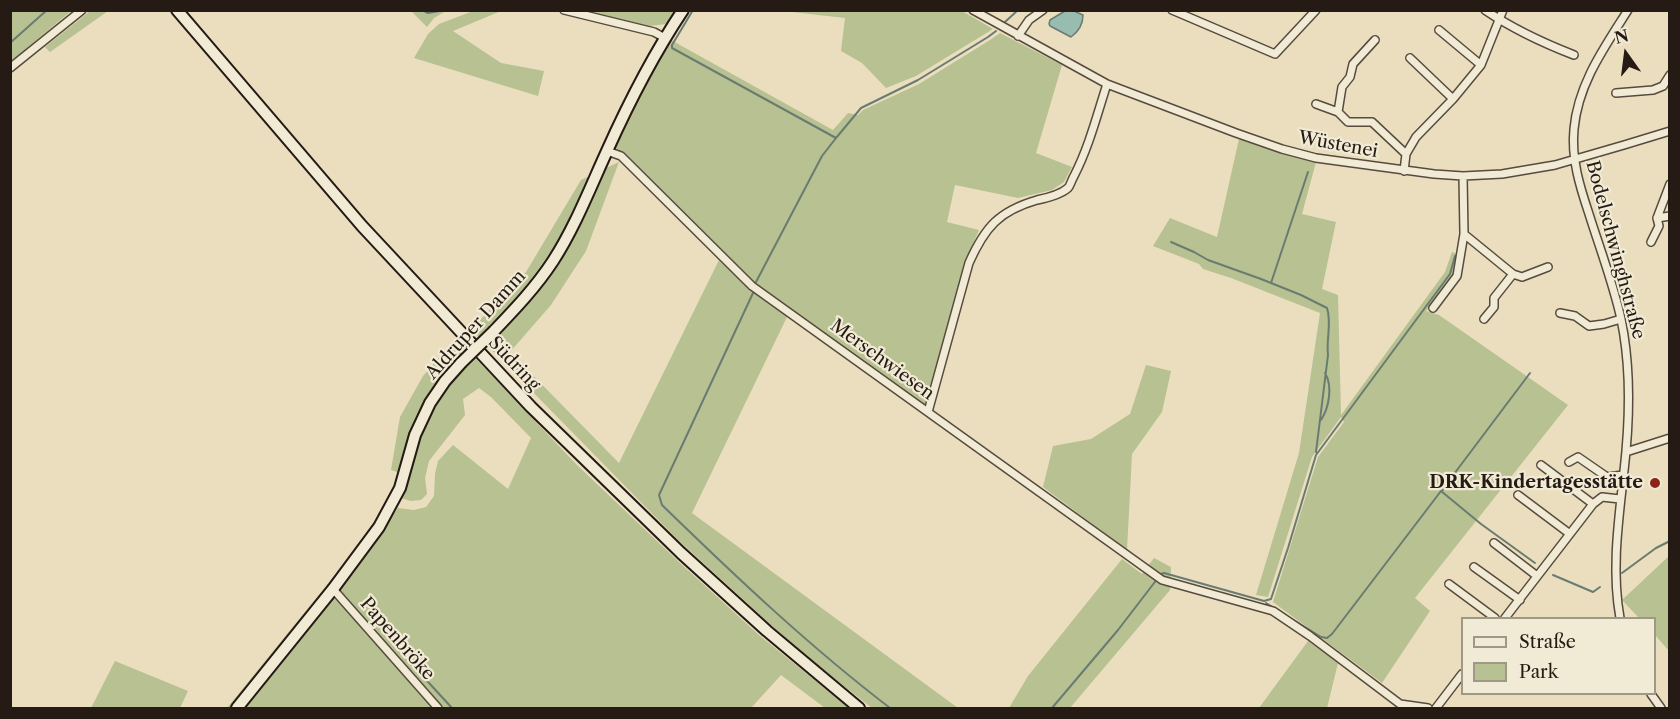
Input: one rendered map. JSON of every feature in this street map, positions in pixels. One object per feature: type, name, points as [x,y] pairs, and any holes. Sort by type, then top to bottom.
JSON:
[{"type":"main road","name":"Südring","points":[[177,10],[362,226],[531,407],[681,553],[767,631],[859,708]]},
{"type":"main road","name":"Aldruper Damm","points":[[237,708],[333,589],[379,527],[400,488],[415,435],[430,403],[445,381],[528,295],[554,260],[582,208],[636,89],[683,10]]},
{"type":"street","points":[[10,68],[82,10]]},
{"type":"street","points":[[564,10],[654,32],[665,38]]},
{"type":"street","name":"Wüstenei","points":[[974,10],[1107,84],[1282,149],[1316,158],[1404,171],[1462,176],[1502,174],[1574,160],[1670,131]]},
{"type":"street","points":[[1018,36],[1029,20],[1043,10]]},
{"type":"street","points":[[1172,10],[1275,54],[1316,10]]},
{"type":"street","points":[[1485,10],[1543,42],[1574,55]]},
{"type":"street","points":[[1404,171],[1406,154],[1416,137],[1453,99],[1481,65],[1503,10]]},
{"type":"street","name":"Bodelschwinghstraße","points":[[1620,617],[1615,564],[1626,452],[1628,375],[1621,319],[1581,189],[1574,160],[1573,142],[1575,114],[1585,82],[1594,63],[1628,10]]},
{"type":"street","points":[[1439,30],[1481,65]]},
{"type":"street","points":[[1338,112],[1342,87],[1350,77],[1353,64],[1376,40]]},
{"type":"street","points":[[1410,58],[1453,99]]},
{"type":"street","points":[[1616,93],[1653,90],[1663,86],[1670,75]]},
{"type":"street","points":[[928,412],[969,263],[977,246],[987,230],[1001,216],[1017,206],[1052,196],[1068,188],[1083,159],[1107,84]]},
{"type":"street","points":[[1316,104],[1338,112],[1348,122],[1372,122],[1406,154]]},
{"type":"street","name":"Merschwiesen","points":[[607,151],[621,156],[752,286],[1158,578],[1273,611],[1310,636],[1398,706]]},
{"type":"street","points":[[1433,308],[1457,276],[1464,234],[1462,176]]},
{"type":"street","points":[[1651,242],[1659,226],[1657,218],[1670,184]]},
{"type":"street","points":[[1657,218],[1670,216]]},
{"type":"street","points":[[1464,234],[1512,274],[1522,277],[1548,267]]},
{"type":"street","points":[[1484,319],[1494,307],[1494,298],[1512,274]]},
{"type":"street","points":[[1560,313],[1575,316],[1589,326],[1621,319]]},
{"type":"street","points":[[1626,452],[1670,438]]},
{"type":"street","points":[[1569,462],[1578,457],[1606,477],[1623,475]]},
{"type":"street","points":[[1541,465],[1593,504]]},
{"type":"street","points":[[1518,495],[1570,534]]},
{"type":"street","points":[[1506,617],[1593,504],[1602,497],[1620,499]]},
{"type":"street","points":[[1494,543],[1537,576]]},
{"type":"street","points":[[1474,567],[1520,600]]},
{"type":"street","points":[[1449,584],[1494,617]]},
{"type":"street","name":"Papenbröke","points":[[333,589],[438,708]]},
{"type":"street","points":[[1436,708],[1461,675]]},
{"type":"street","points":[[1652,695],[1660,708]]},
{"type":"street","points":[[1398,706],[1428,708]]},
{"type":"green space","points":[[11,10],[71,11],[11,60]]},
{"type":"green space","points":[[90,11],[108,11],[50,52],[45,47]]},
{"type":"green space","points":[[411,11],[446,11],[434,18],[427,27]]},
{"type":"green space","points":[[473,11],[501,11],[453,31],[501,63],[544,71],[538,96],[414,58],[428,34],[439,24]]},
{"type":"green space","points":[[576,11],[675,11],[667,24],[649,26]]},
{"type":"green space","points":[[783,11],[962,11],[993,29],[916,76],[886,88],[862,63],[841,51],[845,18]]},
{"type":"green space","points":[[1000,33],[1062,65],[1036,153],[1072,167],[1064,182],[1052,190],[1018,198],[955,185],[947,222],[979,230],[967,258],[926,407],[751,280],[624,154],[615,148],[640,91],[671,40],[833,130],[848,113],[858,115],[863,110],[919,84]]},
{"type":"green space","points":[[1239,139],[1316,162],[1302,214],[1336,222],[1322,289],[1338,295],[1341,415],[1445,272],[1452,252],[1457,254],[1453,275],[1426,311],[1439,315],[1568,405],[1415,598],[1430,611],[1382,683],[1273,602],[1318,457],[1344,422],[1341,417],[1312,457],[1268,597],[1256,595],[1299,453],[1320,313],[1203,269],[1199,264],[1153,246],[1170,218],[1217,237]]},
{"type":"green space","points":[[619,162],[586,251],[551,305],[510,352],[619,463],[719,260],[747,286],[787,317],[692,513],[958,708],[872,708],[805,656],[677,539],[471,329],[526,272],[581,180]]},
{"type":"green space","points":[[456,338],[577,465],[679,562],[759,635],[849,708],[825,708],[781,675],[751,708],[443,708],[410,674],[407,678],[433,708],[227,708],[335,575],[342,584],[398,508],[414,510],[426,507],[434,496],[438,461],[453,445],[508,489],[531,438],[491,397],[479,388],[463,399],[465,415],[429,461],[425,478],[427,494],[421,500],[411,501],[401,498],[409,476],[391,470],[400,417],[423,376]]},
{"type":"green space","points":[[1146,365],[1171,371],[1162,412],[1132,454],[1127,550],[1043,487],[1053,446],[1091,439],[1130,414]]},
{"type":"green space","points":[[1669,556],[1669,651],[1656,636],[1656,617],[1638,617],[1622,600]]},
{"type":"green space","points":[[1154,558],[1171,567],[1170,590],[1070,708],[1009,708],[1028,676],[1122,559],[1142,574]]},
{"type":"green space","points":[[1308,641],[1338,663],[1327,708],[1259,708]]},
{"type":"green space","points":[[115,661],[188,691],[180,708],[91,708]]},
{"type":"water","points":[[1065,11],[1074,11],[1083,15],[1080,28],[1071,37],[1049,24],[1050,20]]},
{"type":"waterway","points":[[10,43],[47,10]]},
{"type":"waterway","points":[[422,10],[428,13],[445,10]]},
{"type":"waterway","points":[[693,10],[672,48],[836,138],[822,156],[756,282]]},
{"type":"waterway","points":[[1005,22],[1018,10]]},
{"type":"waterway","points":[[836,138],[861,108],[918,80],[996,31]]},
{"type":"waterway","points":[[1271,283],[1308,172]]},
{"type":"waterway","points":[[1171,242],[1208,260],[1301,295],[1327,308],[1328,355],[1316,452]]},
{"type":"waterway","points":[[1052,708],[1118,630],[1161,574],[1264,601],[1271,599],[1316,455],[1450,274],[1455,256]]},
{"type":"waterway","points":[[753,293],[659,495],[662,505],[773,610],[890,708]]},
{"type":"waterway","points":[[1321,420],[1329,397],[1329,384],[1325,373]]},
{"type":"waterway","points":[[1454,474],[1530,373]]},
{"type":"waterway","points":[[1442,491],[1451,479]]},
{"type":"waterway","points":[[1266,603],[1321,637],[1327,638],[1441,491],[1481,524],[1535,563]]},
{"type":"waterway","points":[[1622,573],[1656,548],[1670,541]]},
{"type":"waterway","points":[[1553,575],[1593,592],[1600,587]]},
{"type":"waterway","points":[[418,671],[452,708]]},
{"type":"place","name":"DRK-Kindertagesstätte","points":[[1655,483]]}]
